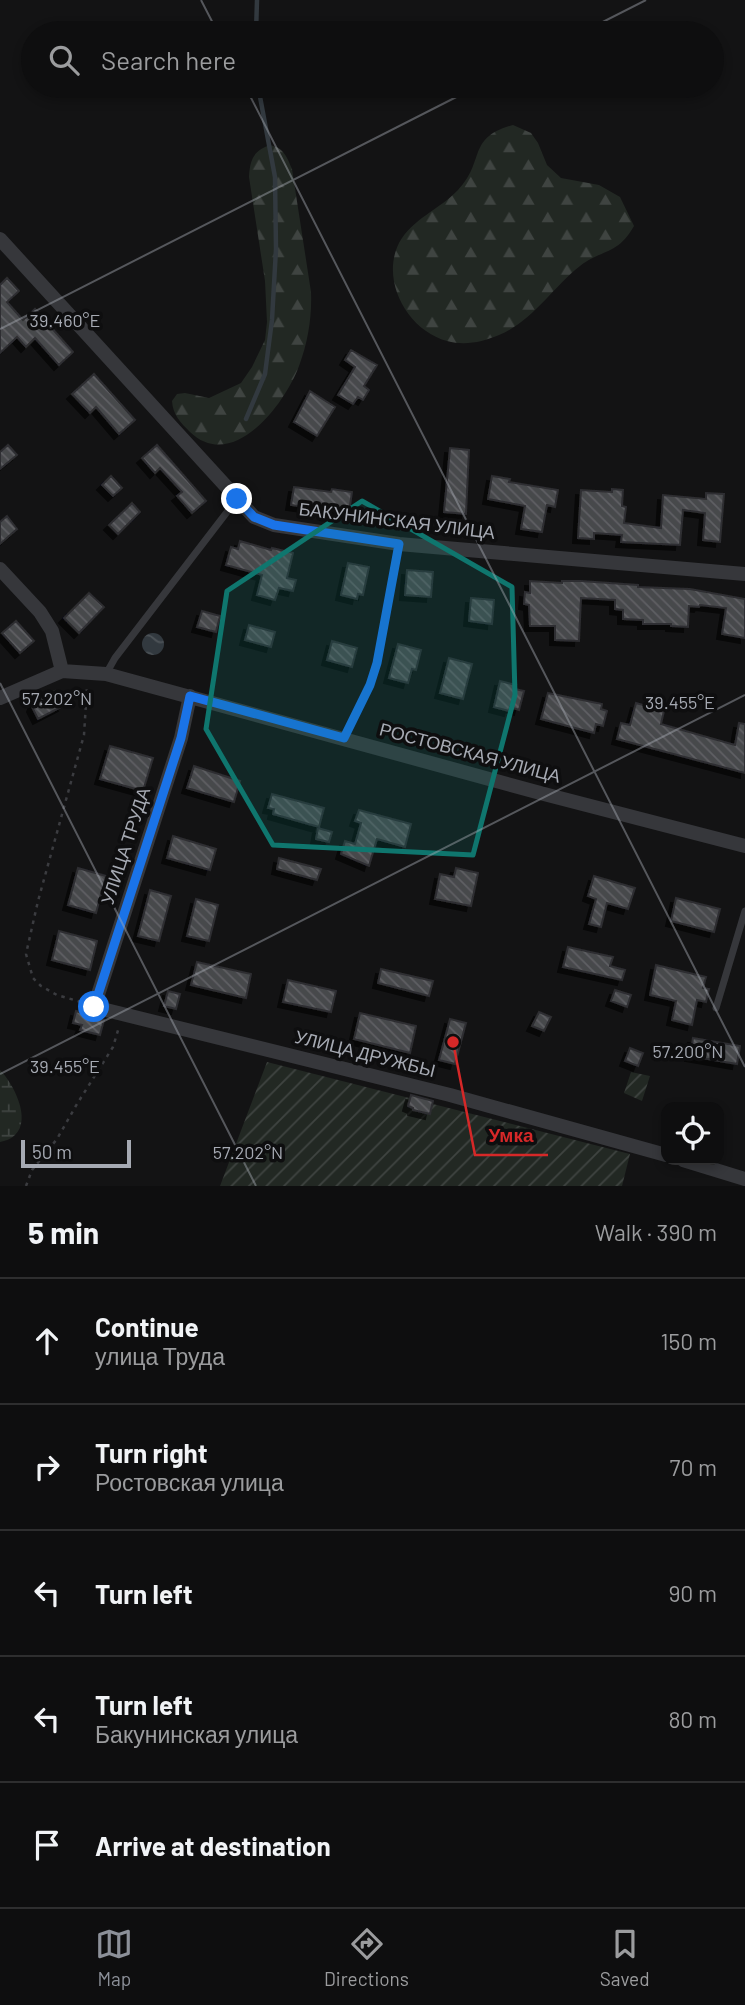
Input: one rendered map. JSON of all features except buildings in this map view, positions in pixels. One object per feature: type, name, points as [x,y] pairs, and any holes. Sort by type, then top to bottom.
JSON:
[{"type":"street","name":"БАКУНИНСКАЯ УЛИЦА","points":[[0,239],[254,517],[274,525],[399,544],[745,574]]},
{"type":"street","points":[[0,569],[40,612],[52,631],[62,671],[0,698]]},
{"type":"street","name":"РОСТОВСКАЯ УЛИЦА","points":[[62,671],[106,674],[745,846]]},
{"type":"street","name":"УЛИЦА ТРУДА","points":[[94,1007],[181,738],[190,696]]},
{"type":"street","name":"УЛИЦА ДРУЖБЫ","points":[[94,1007],[450,1095],[661,1154]]},
{"type":"street","points":[[700,1165],[745,1178]]},
{"type":"lane","points":[[106,674],[115,658],[237,499]]},
{"type":"lane","points":[[716,1008],[745,911]]},
{"type":"path","points":[[344,738],[370,685],[377,663],[399,544]]},
{"type":"path","points":[[88,673],[84,735],[26,954],[33,978],[41,986],[57,995],[94,1007]]},
{"type":"path","points":[[26,1186],[32,1170],[57,1139],[113,1047],[124,1014]]},
{"type":"highlighted area","points":[[362,501],[512,587],[515,695],[473,855],[273,845],[206,729],[227,591]]},
{"type":"green space","points":[[513,125],[531,133],[547,165],[561,178],[599,185],[620,197],[634,226],[621,243],[580,266],[532,313],[511,329],[480,341],[447,341],[420,327],[401,302],[393,273],[394,258],[399,243],[411,227],[458,190],[472,169],[482,144],[498,130]]},
{"type":"green space","points":[[270,145],[282,151],[292,169],[311,292],[307,339],[292,381],[270,414],[240,439],[223,444],[206,442],[190,432],[180,421],[172,401],[177,394],[185,393],[209,398],[241,383],[265,340],[265,281],[249,177],[254,157]]},
{"type":"green space","points":[[267,1062],[630,1154],[622,1186],[220,1186]]},
{"type":"green space","points":[[0,1070],[19,1101],[22,1120],[15,1135],[0,1142]]},
{"type":"green space","points":[[631,1072],[650,1076],[642,1101],[624,1093]]},
{"type":"water","points":[[153,633],[161,636],[164,644],[161,652],[153,655],[145,652],[142,644],[145,636]]},
{"type":"waterway","points":[[256,21],[257,0]]},
{"type":"waterway","points":[[246,419],[265,374],[272,320],[276,249],[275,177],[260,98]]},
{"type":"place","name":"Умка","points":[[453,1042]]},
{"type":"route","points":[[94,1007],[181,738],[190,696],[344,738],[370,685],[377,663],[399,544],[274,525],[254,517],[237,499]]}]
